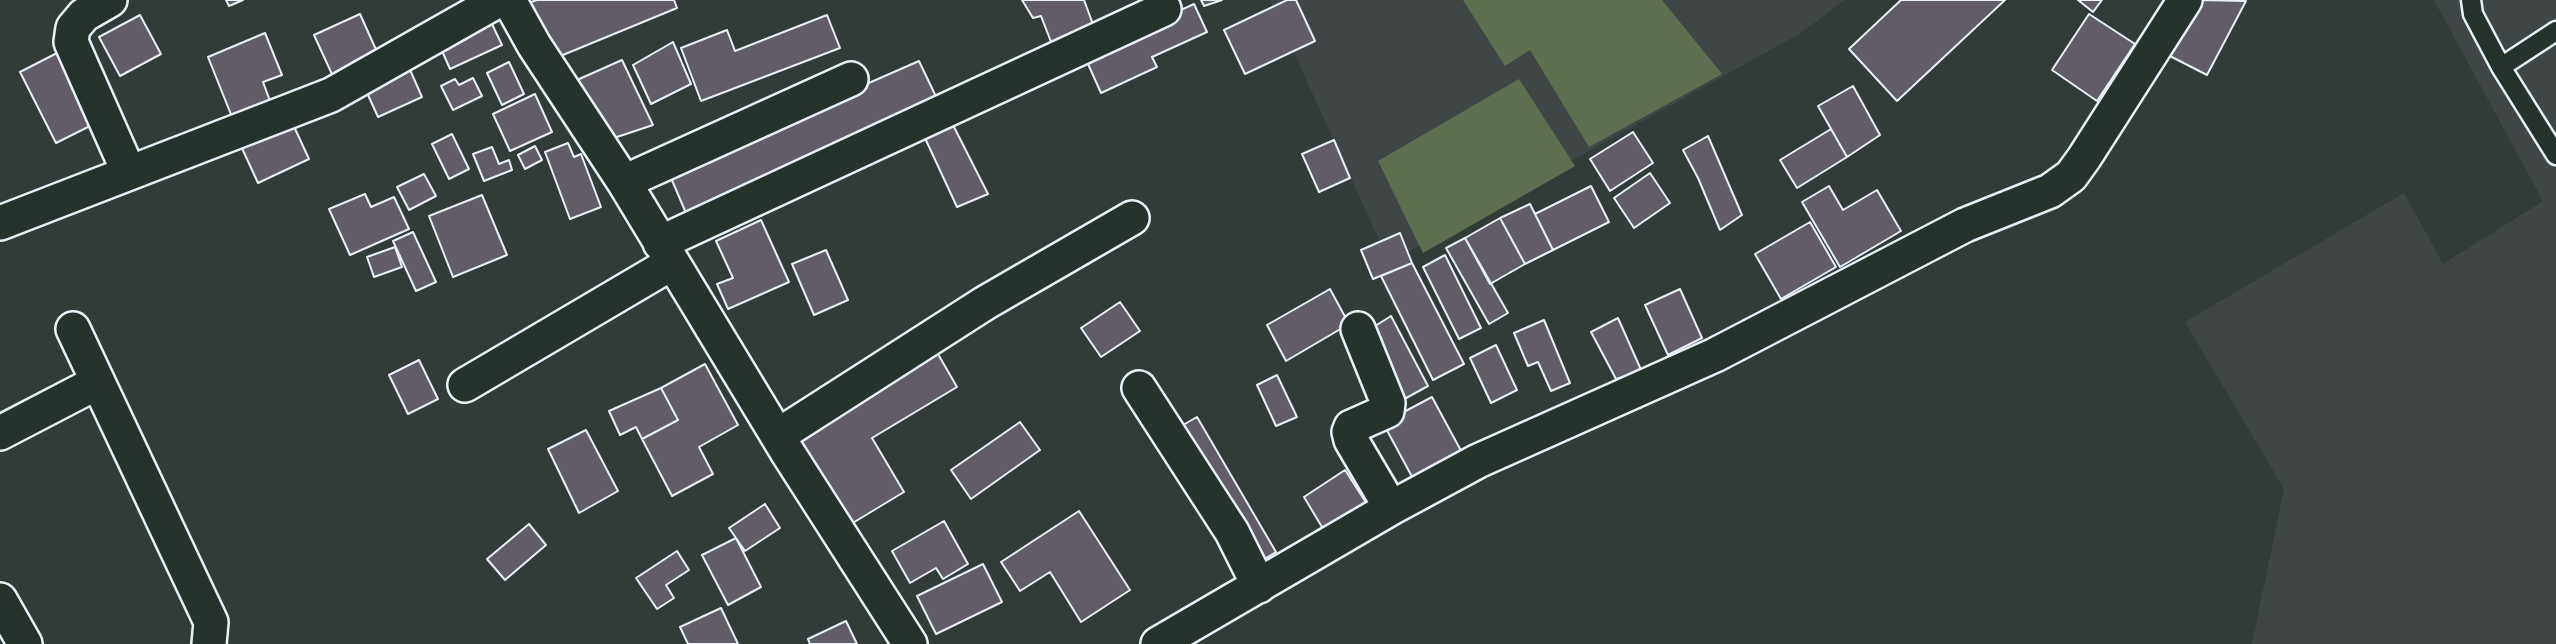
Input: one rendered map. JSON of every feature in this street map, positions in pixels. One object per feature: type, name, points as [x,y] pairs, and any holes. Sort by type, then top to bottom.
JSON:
[{"type":"street","points":[[110,0],[84,16],[73,28],[71,41],[129,173]]},
{"type":"street","points":[[0,223],[331,95],[499,0]]},
{"type":"street","points":[[509,0],[534,45],[624,182],[910,644]]},
{"type":"street","points":[[1158,644],[1391,508],[1478,461],[1715,355],[1965,225],[2050,191],[2071,176],[2084,158],[2185,0]]},
{"type":"street","points":[[465,385],[666,253],[1164,9]]},
{"type":"street","points":[[624,182],[851,79]]},
{"type":"street","points":[[779,436],[985,303],[1132,218]]},
{"type":"street","points":[[73,329],[211,622],[209,644]]},
{"type":"street","points":[[1358,329],[1388,403],[1387,411],[1351,427],[1349,432],[1351,440],[1391,508]]},
{"type":"street","points":[[0,433],[98,382]]},
{"type":"street","points":[[1139,388],[1232,532],[1259,586]]},
{"type":"street","points":[[0,600],[25,644]]},
{"type":"lane","points":[[2471,0],[2473,15],[2501,67],[2556,155]]},
{"type":"lane","points":[[2501,67],[2556,30]]},
{"type":"shaded area","points":[[1270,0],[1845,0],[1801,33],[1389,262]]},
{"type":"shaded area","points":[[2434,0],[2556,0],[2556,644],[2252,644],[2284,489],[2185,322],[2404,193],[2443,264],[2543,201]]},
{"type":"green space","points":[[1463,0],[1662,0],[1722,74],[1589,147],[1530,50],[1505,66]]},
{"type":"green space","points":[[1519,79],[1575,166],[1423,253],[1378,161]]},
{"type":"building","points":[[226,0],[243,0],[229,6]]},
{"type":"building","points":[[537,0],[674,0],[677,8],[558,57],[528,3]]},
{"type":"building","points":[[1022,0],[1084,0],[1094,27],[1053,47],[1041,16],[1033,18]]},
{"type":"building","points":[[1201,0],[1222,0],[1204,6]]},
{"type":"building","points":[[1287,0],[1296,0],[1315,41],[1245,74],[1224,30]]},
{"type":"building","points":[[1901,0],[2005,0],[1897,101],[1849,49]]},
{"type":"building","points":[[2078,0],[2102,0],[2093,12]]},
{"type":"building","points":[[2196,0],[2246,1],[2207,75],[2168,55]]},
{"type":"building","points":[[1194,4],[1207,32],[1152,57],[1157,67],[1101,93],[1084,55]]},
{"type":"building","points":[[360,14],[382,63],[336,83],[314,35]]},
{"type":"building","points":[[2089,14],[2135,44],[2097,101],[2052,70]]},
{"type":"building","points":[[140,15],[161,54],[120,76],[99,37]]},
{"type":"building","points":[[827,15],[840,48],[701,101],[681,48],[727,30],[735,51]]},
{"type":"building","points":[[490,20],[502,45],[450,69],[439,44]]},
{"type":"building","points":[[265,33],[282,75],[263,82],[270,101],[232,117],[208,57]]},
{"type":"building","points":[[673,42],[691,84],[651,104],[633,65]]},
{"type":"building","points":[[59,52],[96,123],[56,143],[20,72]]},
{"type":"building","points":[[622,60],[653,125],[611,139],[577,80]]},
{"type":"building","points":[[919,61],[940,105],[689,220],[668,171]]},
{"type":"building","points":[[509,62],[524,94],[502,105],[487,73]]},
{"type":"building","points":[[407,63],[422,97],[378,117],[363,84]]},
{"type":"building","points":[[473,78],[482,96],[453,110],[441,86],[455,79],[459,85]]},
{"type":"building","points":[[1853,86],[1880,135],[1847,157],[1818,106]]},
{"type":"building","points":[[535,94],[552,132],[510,151],[493,114]]},
{"type":"building","points":[[291,120],[309,159],[258,183],[240,144]]},
{"type":"building","points":[[952,123],[988,194],[957,207],[924,136]]},
{"type":"building","points":[[1831,129],[1847,157],[1797,188],[1780,160]]},
{"type":"building","points":[[1633,132],[1653,163],[1610,191],[1590,159]]},
{"type":"building","points":[[452,134],[469,169],[449,179],[432,144]]},
{"type":"building","points":[[1708,136],[1742,215],[1720,230],[1683,150]]},
{"type":"building","points":[[1334,140],[1350,178],[1319,192],[1302,154]]},
{"type":"building","points":[[568,143],[574,157],[581,154],[601,207],[570,219],[545,152]]},
{"type":"building","points":[[535,146],[542,160],[525,169],[518,155]]},
{"type":"building","points":[[492,147],[499,164],[509,160],[512,170],[484,181],[473,154]]},
{"type":"building","points":[[1650,173],[1670,203],[1634,228],[1614,198]]},
{"type":"building","points":[[424,174],[436,196],[409,210],[397,187]]},
{"type":"building","points":[[1591,186],[1609,222],[1553,250],[1535,214]]},
{"type":"building","points":[[1829,186],[1843,210],[1877,190],[1901,231],[1840,267],[1802,202]]},
{"type":"building","points":[[365,194],[371,207],[394,197],[409,229],[350,255],[329,209]]},
{"type":"building","points":[[482,195],[507,255],[453,277],[429,216]]},
{"type":"building","points":[[1530,204],[1553,250],[1525,264],[1500,218]]},
{"type":"building","points":[[1500,218],[1525,264],[1490,284],[1465,238]]},
{"type":"building","points":[[761,220],[789,282],[728,309],[717,284],[733,278],[716,241]]},
{"type":"building","points":[[1810,222],[1836,267],[1781,299],[1755,254]]},
{"type":"building","points":[[413,232],[436,282],[416,291],[393,241]]},
{"type":"building","points":[[1400,233],[1412,263],[1373,279],[1361,250]]},
{"type":"building","points":[[1465,238],[1508,313],[1489,324],[1446,248]]},
{"type":"building","points":[[395,247],[402,267],[374,277],[367,257]]},
{"type":"building","points":[[826,250],[848,300],[814,315],[792,264]]},
{"type":"building","points":[[1445,255],[1481,328],[1459,339],[1423,267]]},
{"type":"building","points":[[1412,263],[1464,364],[1433,380],[1381,276]]},
{"type":"building","points":[[1330,289],[1349,324],[1286,361],[1267,325]]},
{"type":"building","points":[[1680,289],[1702,338],[1668,355],[1645,305]]},
{"type":"building","points":[[1120,302],[1140,331],[1101,357],[1081,328]]},
{"type":"building","points":[[1391,316],[1428,386],[1399,402],[1367,331]]},
{"type":"building","points":[[1618,318],[1642,372],[1616,379],[1591,332]]},
{"type":"building","points":[[1544,320],[1570,383],[1551,391],[1538,362],[1528,366],[1514,333]]},
{"type":"building","points":[[1496,345],[1517,390],[1491,403],[1470,358]]},
{"type":"building","points":[[938,354],[957,387],[872,438],[904,492],[851,524],[799,438]]},
{"type":"building","points":[[419,360],[438,399],[408,414],[389,375]]},
{"type":"building","points":[[705,364],[738,425],[699,447],[713,474],[672,496],[642,439],[678,420],[661,388]]},
{"type":"building","points":[[1277,375],[1297,417],[1276,426],[1257,385]]},
{"type":"building","points":[[661,388],[678,420],[642,439],[636,427],[620,435],[609,411]]},
{"type":"building","points":[[1432,397],[1466,460],[1417,486],[1383,423]]},
{"type":"building","points":[[1197,417],[1276,552],[1256,564],[1176,429]]},
{"type":"building","points":[[1020,422],[1040,450],[971,499],[951,470]]},
{"type":"building","points":[[586,430],[618,491],[579,513],[548,449]]},
{"type":"building","points":[[1345,470],[1367,504],[1325,532],[1304,497]]},
{"type":"building","points":[[765,504],[780,528],[745,551],[729,528]]},
{"type":"building","points":[[1079,511],[1130,590],[1081,622],[1050,572],[1020,591],[1001,562]]},
{"type":"building","points":[[944,521],[968,564],[943,579],[936,568],[910,583],[892,551]]},
{"type":"building","points":[[529,524],[546,545],[505,580],[487,559]]},
{"type":"building","points":[[736,538],[761,587],[728,605],[702,555]]},
{"type":"building","points":[[677,551],[689,570],[666,585],[674,598],[657,609],[636,578]]},
{"type":"building","points":[[983,564],[1002,602],[936,634],[917,596]]},
{"type":"building","points":[[721,608],[738,644],[688,644],[680,627]]},
{"type":"building","points":[[846,621],[857,644],[810,644],[808,639]]}]
